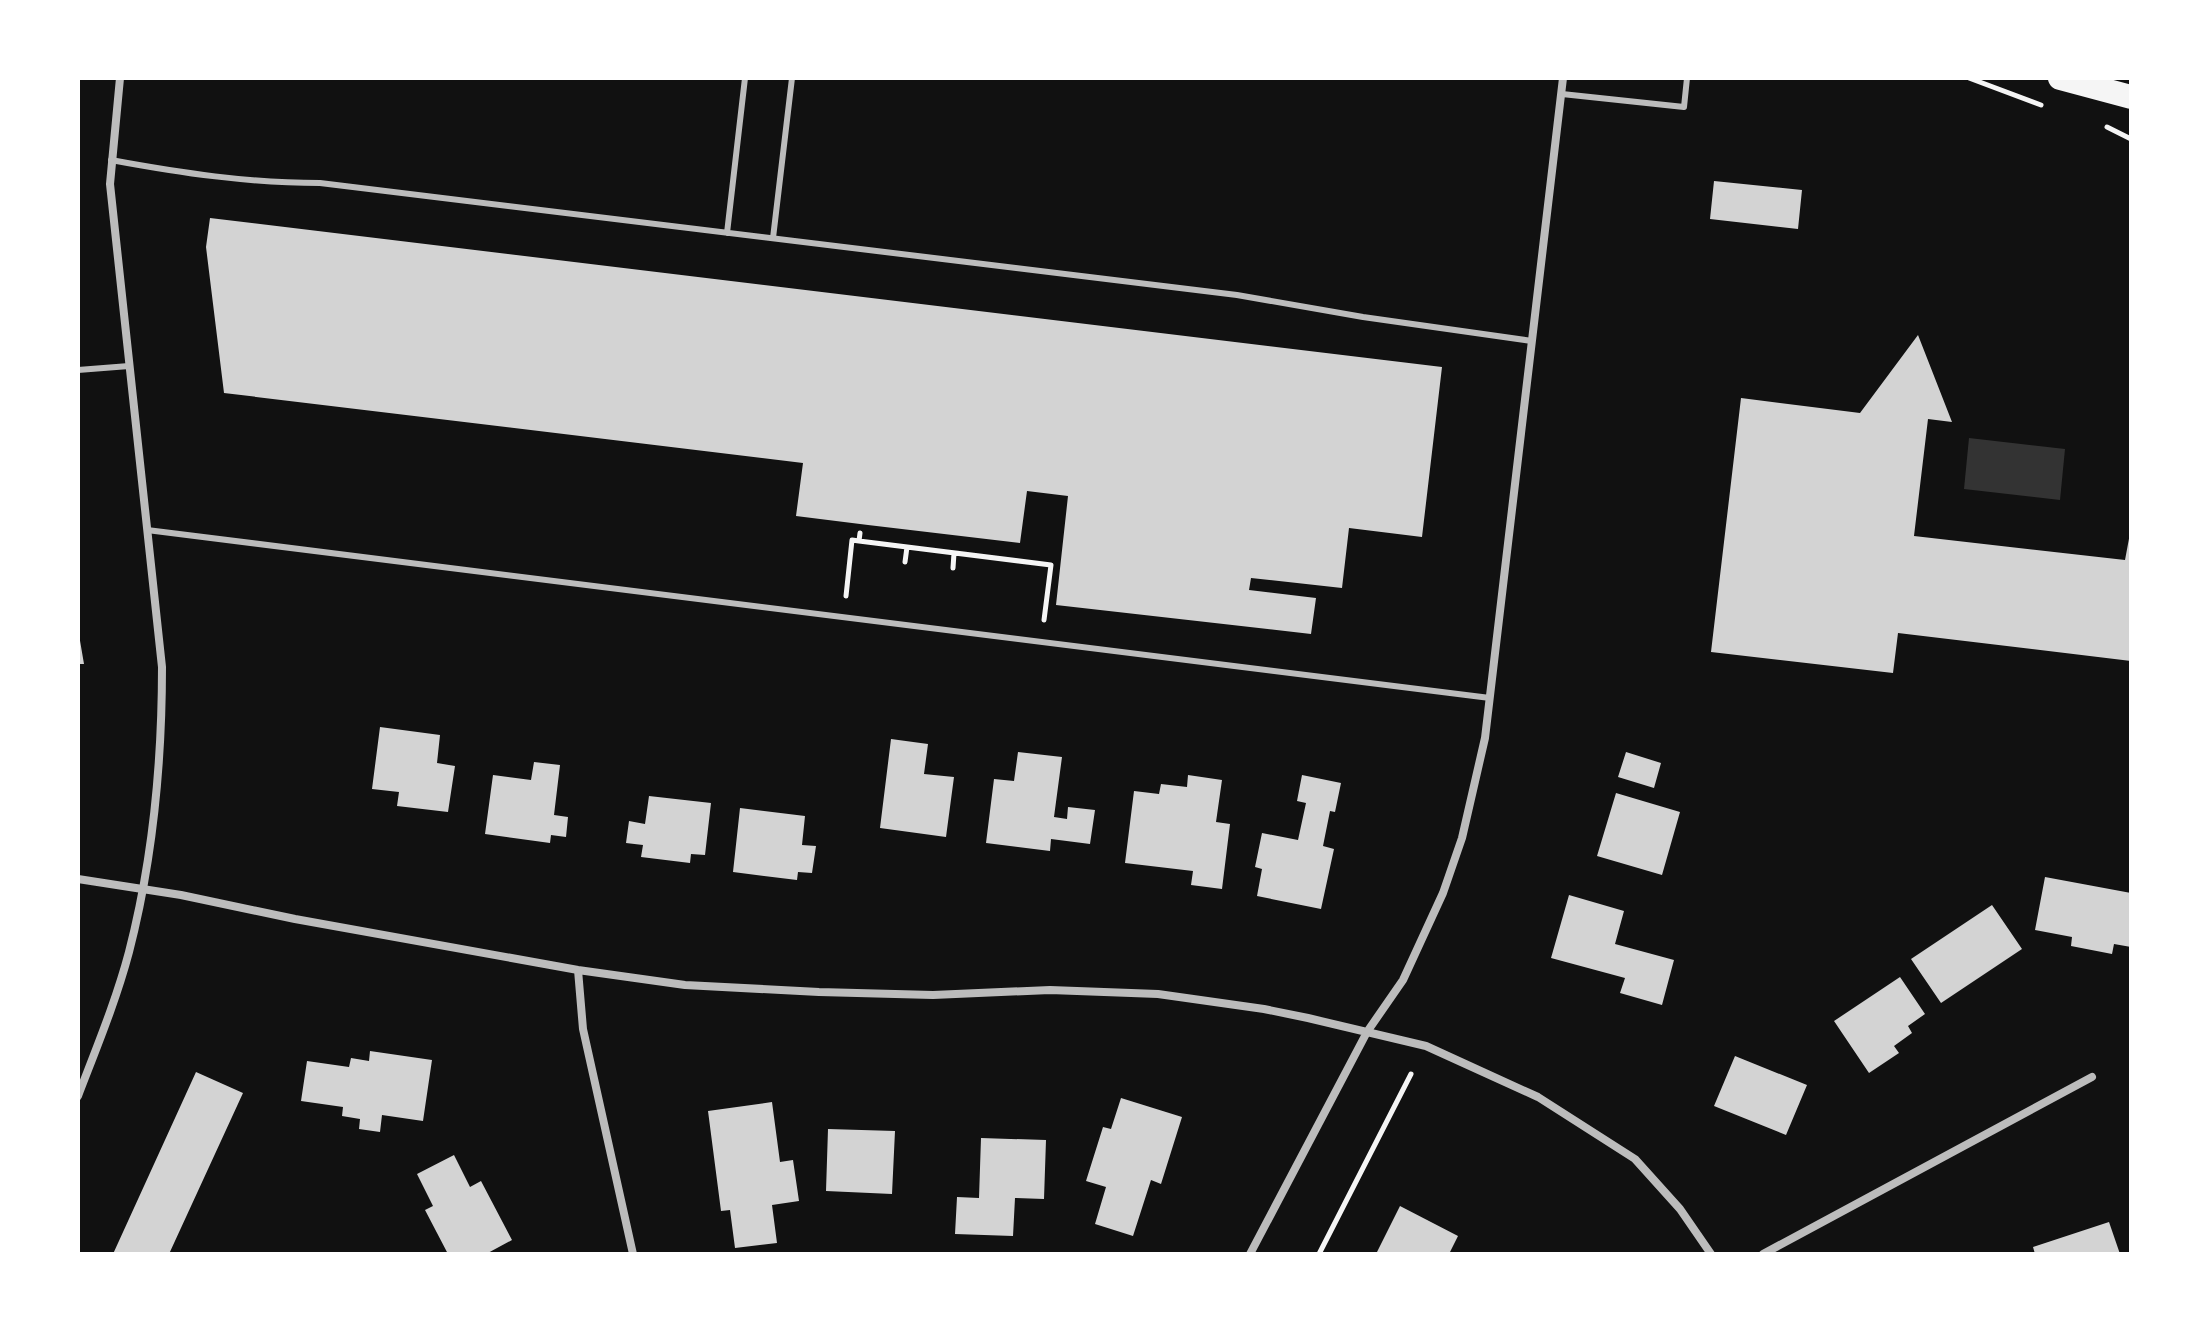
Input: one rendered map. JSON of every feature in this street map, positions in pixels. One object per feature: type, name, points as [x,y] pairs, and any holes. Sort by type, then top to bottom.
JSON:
[{"type":"highway","points":[[2060,78],[2131,97]]},
{"type":"street","points":[[78,1096],[128,954],[154,826],[162,733],[162,667],[110,184],[120,78]]},
{"type":"street","points":[[1250,1254],[1367,1032],[1403,980],[1443,893],[1462,838],[1485,738],[1563,78]]},
{"type":"street","points":[[78,879],[578,970],[685,985],[933,995],[1050,990],[1158,994],[1264,1009],[1367,1032],[1426,1046],[1538,1097],[1635,1159],[1680,1209],[1711,1254]]},
{"type":"street","points":[[578,970],[586,1042],[633,1254]]},
{"type":"street","points":[[1763,1254],[2092,1077]]},
{"type":"lane","points":[[727,233],[745,78]]},
{"type":"lane","points":[[773,238],[792,78]]},
{"type":"lane","points":[[1562,94],[1684,107],[1687,78]]},
{"type":"lane","points":[[111,160],[190,175],[263,183],[320,183],[1264,299],[1363,317],[1532,341]]},
{"type":"lane","points":[[78,370],[129,366]]},
{"type":"lane","points":[[147,530],[1490,698]]},
{"type":"path","points":[[859,541],[860,533]]},
{"type":"path","points":[[846,591],[852,540],[1051,565],[1044,615]]},
{"type":"path","points":[[905,562],[907,547]]},
{"type":"path","points":[[953,568],[954,553]]},
{"type":"path","points":[[1319,1254],[1411,1074]]},
{"type":"shaded area","points":[[1969,438],[2065,449],[2060,500],[1964,489]]},
{"type":"building","points":[[1714,181],[1802,190],[1798,229],[1710,219]]},
{"type":"building","points":[[210,218],[1442,367],[1422,537],[1349,528],[1342,588],[1251,578],[1249,590],[1316,598],[1311,634],[1056,605],[1068,496],[1027,491],[1020,543],[868,525],[796,516],[803,463],[224,393],[206,247]]},
{"type":"building","points":[[1918,335],[1952,422],[1928,419],[1914,536],[2125,560],[2131,528],[2131,661],[1898,633],[1893,673],[1711,652],[1741,398],[1860,413]]},
{"type":"building","points":[[78,629],[84,664],[78,664]]},
{"type":"building","points":[[380,727],[440,735],[437,763],[455,766],[448,812],[397,806],[399,792],[372,789]]},
{"type":"building","points":[[891,739],[928,744],[924,774],[954,777],[946,837],[880,828]]},
{"type":"building","points":[[1018,752],[1062,757],[1054,817],[1067,819],[1068,807],[1095,810],[1090,844],[1051,839],[1050,851],[986,843],[994,779],[1014,781]]},
{"type":"building","points":[[1626,752],[1661,763],[1654,788],[1618,777]]},
{"type":"building","points":[[534,762],[560,765],[554,815],[568,817],[566,837],[551,835],[550,843],[485,834],[493,775],[531,780]]},
{"type":"building","points":[[1188,775],[1222,780],[1216,822],[1230,824],[1222,889],[1191,885],[1193,871],[1125,863],[1134,791],[1159,794],[1161,784],[1187,787]]},
{"type":"building","points":[[1302,775],[1341,783],[1335,812],[1330,811],[1323,846],[1334,849],[1321,909],[1257,896],[1262,869],[1255,867],[1262,833],[1298,840],[1306,803],[1297,801]]},
{"type":"building","points":[[1616,793],[1680,812],[1662,875],[1597,856]]},
{"type":"building","points":[[649,796],[711,803],[705,855],[691,854],[690,863],[641,857],[643,845],[626,843],[629,821],[645,824]]},
{"type":"building","points":[[740,808],[805,816],[802,845],[816,846],[812,873],[798,872],[797,880],[733,872]]},
{"type":"building","points":[[2045,877],[2131,893],[2131,947],[2114,944],[2112,954],[2071,946],[2072,937],[2035,930]]},
{"type":"building","points":[[1569,895],[1624,911],[1615,944],[1674,960],[1662,1005],[1620,993],[1625,978],[1551,958]]},
{"type":"building","points":[[1992,905],[2022,949],[1941,1003],[1911,959]]},
{"type":"building","points":[[1900,977],[1925,1014],[1908,1026],[1912,1033],[1894,1046],[1899,1053],[1869,1073],[1834,1021]]},
{"type":"building","points":[[370,1051],[432,1060],[423,1121],[382,1115],[380,1132],[359,1129],[360,1119],[342,1116],[343,1107],[301,1101],[307,1061],[349,1067],[351,1058],[369,1061]]},
{"type":"building","points":[[1735,1056],[1807,1085],[1786,1135],[1714,1106]]},
{"type":"building","points":[[196,1072],[243,1093],[169,1254],[113,1254]]},
{"type":"building","points":[[1121,1098],[1182,1117],[1161,1184],[1151,1180],[1133,1236],[1095,1224],[1106,1187],[1086,1181],[1103,1127],[1111,1129]]},
{"type":"building","points":[[772,1102],[780,1162],[793,1160],[799,1201],[772,1205],[777,1243],[735,1248],[730,1210],[721,1211],[708,1111]]},
{"type":"building","points":[[828,1129],[895,1131],[892,1194],[826,1191]]},
{"type":"building","points":[[981,1138],[1046,1140],[1044,1199],[1015,1198],[1013,1236],[955,1234],[957,1197],[979,1198]]},
{"type":"building","points":[[454,1155],[470,1187],[481,1181],[512,1240],[486,1254],[448,1254],[425,1210],[433,1206],[417,1174]]},
{"type":"building","points":[[1400,1206],[1458,1236],[1449,1254],[1376,1254]]},
{"type":"building","points":[[2109,1222],[2120,1254],[2035,1254],[2033,1247]]}]
